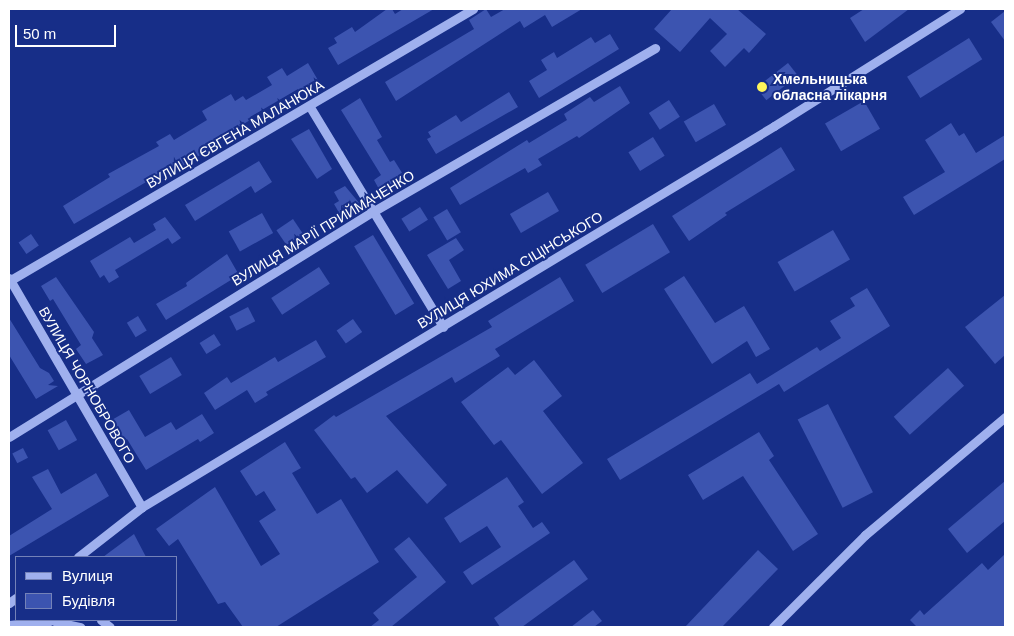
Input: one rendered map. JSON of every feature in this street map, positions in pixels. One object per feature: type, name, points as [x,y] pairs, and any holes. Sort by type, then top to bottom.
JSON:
[{"type":"street","name":"ВУЛИЦЯ ЄВГЕНА МАЛАНЮКА","points":[[9,280],[310,107],[473,9]]},
{"type":"street","name":"ВУЛИЦЯ ЮХИМА СІЦІНСЬКОГО","points":[[82,555],[142,507],[774,126],[960,9]]},
{"type":"street","name":"ВУЛИЦЯ МАРІЇ ПРИЙМАЧЕНКО","points":[[9,437],[374,212],[656,48]]},
{"type":"street","points":[[310,107],[443,327]]},
{"type":"street","name":"ВУЛИЦЯ ЧОРНОБРОВОГО","points":[[9,280],[142,507]]},
{"type":"street","points":[[773,627],[865,536],[1005,417]]},
{"type":"street","points":[[9,625],[54,621],[80,627]]},
{"type":"building","points":[[387,9],[392,9],[395,14],[403,9],[434,9],[338,65],[328,48],[337,43],[334,38],[352,27],[355,32]]},
{"type":"building","points":[[486,9],[491,17],[505,9],[582,9],[552,27],[545,15],[524,28],[520,21],[396,101],[385,82],[474,29],[469,20]]},
{"type":"building","points":[[672,9],[737,9],[766,34],[749,53],[744,48],[725,67],[710,51],[727,34],[710,18],[680,52],[654,29]]},
{"type":"building","points":[[864,9],[909,9],[865,42],[850,18]]},
{"type":"building","points":[[1005,11],[1005,41],[991,22]]},
{"type":"building","points":[[610,34],[619,49],[539,98],[529,81],[547,70],[541,60],[554,52],[557,58],[591,37],[595,43]]},
{"type":"building","points":[[969,38],[982,59],[920,98],[907,77]]},
{"type":"building","points":[[308,63],[319,82],[300,93],[298,89],[250,117],[252,119],[213,142],[215,146],[174,171],[172,167],[74,224],[63,206],[110,177],[108,174],[159,146],[156,142],[170,134],[174,140],[207,120],[202,111],[231,94],[235,101],[243,96],[246,100],[272,85],[267,77],[282,68],[287,76]]},
{"type":"building","points":[[788,63],[798,76],[766,100],[756,88]]},
{"type":"building","points":[[620,86],[630,103],[579,138],[577,136],[538,159],[542,165],[528,173],[525,168],[460,205],[450,188],[527,140],[529,143],[567,120],[564,114],[590,97],[594,102]]},
{"type":"building","points":[[509,92],[518,107],[436,154],[427,139],[431,137],[428,132],[456,115],[461,122]]},
{"type":"building","points":[[360,98],[382,137],[377,140],[390,162],[394,160],[404,176],[380,191],[374,180],[381,175],[341,110]]},
{"type":"building","points":[[669,100],[680,117],[660,130],[649,113]]},
{"type":"building","points":[[864,101],[880,129],[841,151],[825,124]]},
{"type":"building","points":[[714,104],[726,125],[696,142],[684,122]]},
{"type":"building","points":[[951,123],[959,136],[964,133],[976,153],[1005,135],[1005,159],[914,215],[903,197],[945,172],[925,140]]},
{"type":"building","points":[[309,129],[332,169],[317,179],[291,139]]},
{"type":"building","points":[[653,137],[665,156],[640,171],[628,152]]},
{"type":"building","points":[[781,147],[795,170],[725,213],[727,215],[689,241],[672,216]]},
{"type":"building","points":[[259,161],[272,182],[255,193],[251,186],[195,221],[185,205]]},
{"type":"building","points":[[345,186],[360,204],[341,216],[334,204],[339,201],[334,192]]},
{"type":"building","points":[[548,192],[559,211],[521,233],[510,214]]},
{"type":"building","points":[[420,207],[428,220],[409,231],[401,219]]},
{"type":"building","points":[[447,209],[461,232],[447,240],[433,217]]},
{"type":"building","points":[[262,213],[273,233],[240,252],[229,231]]},
{"type":"building","points":[[165,217],[181,238],[172,244],[168,238],[115,270],[119,277],[109,283],[104,275],[100,278],[90,261],[130,237],[134,243],[156,230],[153,224]]},
{"type":"building","points":[[293,219],[303,234],[286,245],[276,230]]},
{"type":"building","points":[[653,224],[670,252],[602,293],[585,265]]},
{"type":"building","points":[[833,230],[850,259],[795,291],[778,262]]},
{"type":"building","points":[[31,234],[39,246],[26,254],[19,242]]},
{"type":"building","points":[[373,235],[414,304],[395,315],[354,246]]},
{"type":"building","points":[[456,238],[464,250],[449,260],[461,281],[448,289],[427,255]]},
{"type":"building","points":[[227,254],[239,275],[166,320],[156,304],[187,286],[186,283]]},
{"type":"building","points":[[319,267],[330,284],[282,315],[271,298]]},
{"type":"building","points":[[684,276],[715,323],[744,306],[770,349],[756,357],[747,341],[712,364],[664,289]]},
{"type":"building","points":[[56,277],[94,332],[92,338],[103,355],[86,364],[76,349],[81,345],[53,299],[50,301],[41,286]]},
{"type":"building","points":[[560,277],[574,301],[495,349],[500,356],[455,383],[452,377],[386,416],[447,485],[427,504],[397,470],[367,493],[355,477],[351,479],[314,430],[334,415],[336,417],[492,327],[488,321]]},
{"type":"building","points":[[867,288],[890,326],[784,392],[779,384],[620,480],[607,459],[750,373],[757,384],[817,347],[820,351],[841,338],[830,321],[855,306],[850,298]]},
{"type":"building","points":[[1005,295],[1005,355],[995,364],[965,327]]},
{"type":"building","points":[[248,307],[255,321],[237,331],[229,317]]},
{"type":"building","points":[[138,316],[147,331],[136,337],[127,323]]},
{"type":"building","points":[[9,318],[40,368],[49,373],[54,381],[48,385],[58,386],[36,399],[9,355]]},
{"type":"building","points":[[353,319],[362,332],[346,344],[337,330]]},
{"type":"building","points":[[214,334],[221,345],[206,354],[200,343]]},
{"type":"building","points":[[316,340],[326,357],[266,392],[268,395],[255,403],[247,390],[215,410],[204,393],[227,377],[231,383],[275,357],[278,362]]},
{"type":"building","points":[[171,357],[182,375],[150,394],[139,376]]},
{"type":"building","points":[[534,360],[562,396],[543,411],[583,463],[542,494],[501,440],[494,445],[461,402],[508,367],[515,375]]},
{"type":"building","points":[[948,368],[964,386],[910,435],[894,417]]},
{"type":"building","points":[[828,404],[873,492],[843,508],[798,419]]},
{"type":"building","points":[[129,410],[145,437],[171,422],[176,430],[202,414],[214,433],[200,442],[198,439],[146,470],[127,439],[122,442],[110,421]]},
{"type":"building","points":[[66,420],[77,440],[59,450],[48,430]]},
{"type":"building","points":[[759,432],[774,456],[769,460],[818,534],[793,551],[743,476],[703,500],[688,475]]},
{"type":"building","points":[[285,442],[301,468],[292,473],[317,514],[341,499],[379,562],[276,627],[243,627],[225,602],[218,604],[178,539],[169,546],[156,529],[215,487],[261,566],[280,554],[259,521],[276,510],[264,491],[256,496],[240,471]]},
{"type":"building","points":[[23,448],[28,458],[17,463],[12,453]]},
{"type":"building","points":[[48,469],[61,494],[96,473],[109,496],[9,556],[9,536],[52,509],[32,477]]},
{"type":"building","points":[[507,477],[524,502],[518,506],[533,528],[542,522],[550,533],[472,585],[463,572],[501,547],[487,526],[460,543],[444,518]]},
{"type":"building","points":[[1005,481],[1005,521],[967,553],[948,529]]},
{"type":"building","points":[[134,534],[145,556],[104,556]]},
{"type":"building","points":[[409,537],[446,582],[391,627],[370,627],[379,620],[373,613],[417,577],[394,549]]},
{"type":"building","points":[[758,550],[778,569],[722,627],[685,627]]},
{"type":"building","points":[[1005,554],[1005,627],[917,627],[910,620],[920,610],[924,615],[982,563],[988,570]]},
{"type":"building","points":[[574,560],[588,579],[522,627],[500,627],[494,618]]},
{"type":"building","points":[[593,610],[602,621],[594,627],[571,627]]},
{"type":"place","name":"Хмельницька обласна лікарня","points":[[762,87]]}]
